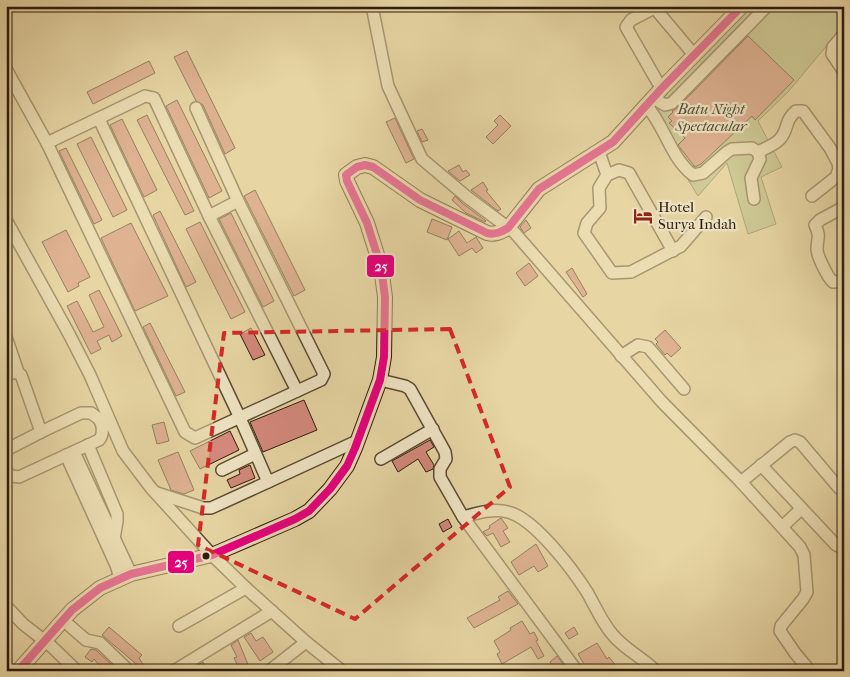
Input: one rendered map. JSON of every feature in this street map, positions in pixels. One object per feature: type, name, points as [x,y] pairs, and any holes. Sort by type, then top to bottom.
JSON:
[{"type":"main road","points":[[18,671],[85,598],[100,588],[125,576],[212,555],[295,519],[308,511],[330,489],[347,466],[380,380],[384,357],[384,286],[367,223],[346,175],[358,167],[369,166],[380,171],[420,200],[486,233],[496,233],[508,228],[539,189],[613,142],[742,6]]},
{"type":"street","points":[[372,6],[388,86],[420,157],[467,197],[508,228],[662,402],[741,482],[800,547],[804,555],[807,592],[781,626],[780,631],[795,654],[810,671]]},
{"type":"street","points":[[654,97],[665,105],[672,104],[767,6]]},
{"type":"street","points":[[694,56],[654,7],[632,20],[626,27],[657,81],[654,97],[655,115],[671,147],[686,170],[693,175],[704,173],[732,149],[752,148],[758,152],[760,159],[751,178],[754,199]]},
{"type":"street","points":[[844,34],[833,47],[832,54],[844,72]]},
{"type":"street","points":[[6,69],[47,143],[185,432],[195,438],[297,392],[321,380],[324,376],[324,371],[238,201],[196,108]]},
{"type":"street","points":[[47,143],[145,96],[154,98],[209,216],[297,392]]},
{"type":"street","points":[[758,152],[779,140],[785,131],[790,116],[796,111],[803,111],[830,148],[840,169],[836,178],[812,196]]},
{"type":"street","points":[[99,118],[240,418],[268,482]]},
{"type":"street","points":[[599,152],[607,175]]},
{"type":"street","points":[[673,251],[629,173],[618,170],[607,175],[599,188],[600,208],[587,223],[584,233],[612,273],[631,272],[673,251],[681,246],[706,217]]},
{"type":"street","points":[[209,216],[238,201]]},
{"type":"street","points":[[844,207],[820,220],[816,225],[819,234],[817,252],[829,279],[833,282],[844,282]]},
{"type":"street","points":[[6,220],[90,375],[123,451],[155,493],[212,555],[306,642],[342,671]]},
{"type":"street","points":[[6,337],[41,432]]},
{"type":"street","points":[[621,356],[638,345],[648,347],[684,389]]},
{"type":"street","points":[[6,375],[18,372]]},
{"type":"street","points":[[380,380],[410,388],[446,456],[440,469],[440,477],[463,517],[577,671]]},
{"type":"street","points":[[6,450],[81,413],[91,414],[99,419],[103,430],[102,437],[99,440],[19,476],[8,476]]},
{"type":"street","points":[[381,459],[433,429]]},
{"type":"street","points":[[741,482],[790,442],[798,440],[842,490]]},
{"type":"street","points":[[155,493],[203,508],[211,508],[357,441]]},
{"type":"street","points":[[88,445],[117,514],[114,540]]},
{"type":"street","points":[[70,454],[114,540],[125,576]]},
{"type":"street","points":[[70,454],[116,565],[125,576]]},
{"type":"street","points":[[222,470],[255,454]]},
{"type":"street","points":[[761,465],[836,545],[844,544]]},
{"type":"street","points":[[782,527],[801,509]]},
{"type":"street","points":[[463,517],[502,510],[510,512],[526,521],[540,533],[580,581],[613,635],[656,671]]},
{"type":"street","points":[[179,626],[246,588]]},
{"type":"street","points":[[6,606],[23,624],[77,671]]},
{"type":"street","points":[[174,671],[272,611]]},
{"type":"street","points":[[64,620],[86,640],[100,643],[129,671]]},
{"type":"street","points":[[6,621],[23,624]]},
{"type":"street","points":[[269,671],[306,642]]},
{"type":"highlighted area","points":[[450,329],[510,487],[355,619],[198,545],[224,333]]},
{"type":"green space","name":"Batu Night Spectacular","points":[[747,6],[844,6],[844,25],[788,92],[758,121],[782,167],[761,177],[776,224],[748,234],[727,163],[698,196],[647,113],[702,58]]},
{"type":"building","points":[[748,36],[794,80],[755,120],[752,116],[701,164],[695,167],[678,145],[685,138],[669,123],[672,121],[668,117]]},
{"type":"building","points":[[187,51],[235,148],[225,154],[203,105],[196,101],[174,57]]},
{"type":"building","points":[[149,61],[155,73],[93,104],[87,92]]},
{"type":"building","points":[[177,100],[222,191],[209,198],[166,106]]},
{"type":"building","points":[[147,115],[194,211],[185,215],[137,120]]},
{"type":"building","points":[[500,115],[511,126],[493,144],[486,137],[498,125],[494,121]]},
{"type":"building","points":[[395,118],[414,159],[406,163],[386,122]]},
{"type":"building","points":[[122,119],[157,190],[144,197],[110,125]]},
{"type":"building","points":[[422,129],[428,140],[422,142],[417,131]]},
{"type":"building","points":[[91,137],[127,210],[113,217],[77,144]]},
{"type":"building","points":[[66,148],[102,220],[94,224],[59,151]]},
{"type":"building","points":[[459,165],[463,172],[466,170],[470,175],[460,181],[448,171]]},
{"type":"building","points":[[483,182],[488,190],[486,191],[501,209],[498,211],[471,190]]},
{"type":"building","points":[[255,190],[305,290],[294,296],[244,196]]},
{"type":"building","points":[[455,196],[486,221],[466,213],[452,200]]},
{"type":"building","points":[[160,211],[196,282],[186,287],[153,215]]},
{"type":"building","points":[[231,213],[274,301],[263,307],[219,219]]},
{"type":"building","points":[[432,219],[452,227],[447,240],[427,232]]},
{"type":"building","points":[[526,220],[531,228],[524,233],[520,227]]},
{"type":"building","points":[[200,222],[245,312],[231,319],[186,229]]},
{"type":"building","points":[[131,223],[168,296],[135,311],[101,238]]},
{"type":"building","points":[[66,230],[90,277],[78,283],[79,286],[68,292],[42,242]]},
{"type":"building","points":[[459,231],[467,243],[476,237],[483,248],[476,253],[472,248],[459,256],[448,239]]},
{"type":"building","points":[[529,263],[538,276],[525,286],[516,273]]},
{"type":"building","points":[[572,268],[587,294],[583,297],[566,272]]},
{"type":"building","points":[[99,290],[122,336],[112,342],[109,335],[97,341],[101,349],[91,354],[67,306],[77,301],[93,332],[104,327],[89,295]]},
{"type":"building","points":[[150,323],[185,392],[176,396],[143,327]]},
{"type":"building","points":[[251,328],[265,355],[253,360],[240,334]]},
{"type":"building","points":[[665,330],[681,348],[671,357],[667,353],[665,355],[656,344],[658,342],[655,339]]},
{"type":"building","points":[[304,400],[317,430],[263,452],[250,422]]},
{"type":"building","points":[[164,422],[169,441],[157,444],[152,425]]},
{"type":"building","points":[[230,431],[239,450],[200,469],[190,451]]},
{"type":"building","points":[[430,440],[434,447],[426,452],[434,465],[433,469],[426,472],[418,459],[398,472],[392,461]]},
{"type":"building","points":[[178,452],[194,490],[184,494],[171,490],[158,460]]},
{"type":"building","points":[[250,465],[255,478],[231,488],[227,480],[240,474],[239,470]]},
{"type":"building","points":[[501,518],[508,528],[503,531],[510,542],[501,547],[493,533],[487,536],[483,532]]},
{"type":"building","points":[[448,519],[452,527],[443,532],[439,524]]},
{"type":"building","points":[[536,544],[548,566],[538,572],[534,566],[519,575],[511,562]]},
{"type":"building","points":[[508,591],[518,604],[474,628],[467,618],[500,600],[498,597]]},
{"type":"building","points":[[522,621],[530,634],[534,632],[538,640],[536,641],[544,656],[538,659],[531,647],[502,664],[497,654],[500,652],[494,641]]},
{"type":"building","points":[[109,627],[142,655],[139,658],[147,671],[140,671],[135,663],[102,635]]},
{"type":"building","points":[[574,627],[578,634],[569,639],[565,633]]},
{"type":"building","points":[[251,633],[256,641],[263,637],[273,652],[260,661],[244,637]]},
{"type":"building","points":[[238,640],[249,667],[240,671],[234,658],[237,657],[231,645]]},
{"type":"building","points":[[597,643],[607,659],[609,657],[620,671],[588,671],[578,654]]},
{"type":"building","points":[[91,649],[96,650],[118,671],[104,671],[94,659],[92,662],[85,657]]},
{"type":"building","points":[[557,656],[566,668],[562,671],[557,671],[550,662]]},
{"type":"building","points":[[203,662],[207,671],[197,671],[195,667]]},
{"type":"transit line","name":"25","points":[[18,671],[72,610],[100,588],[131,574],[212,555],[295,519],[309,511],[330,489],[347,466],[380,380],[384,357],[385,297],[381,267],[367,223],[346,175],[357,167],[365,165],[373,167],[420,200],[487,233],[500,232],[508,228],[539,189],[613,142],[662,88],[742,6]]},
{"type":"place","name":"Hotel Surya Indah","points":[[643,216]]}]
